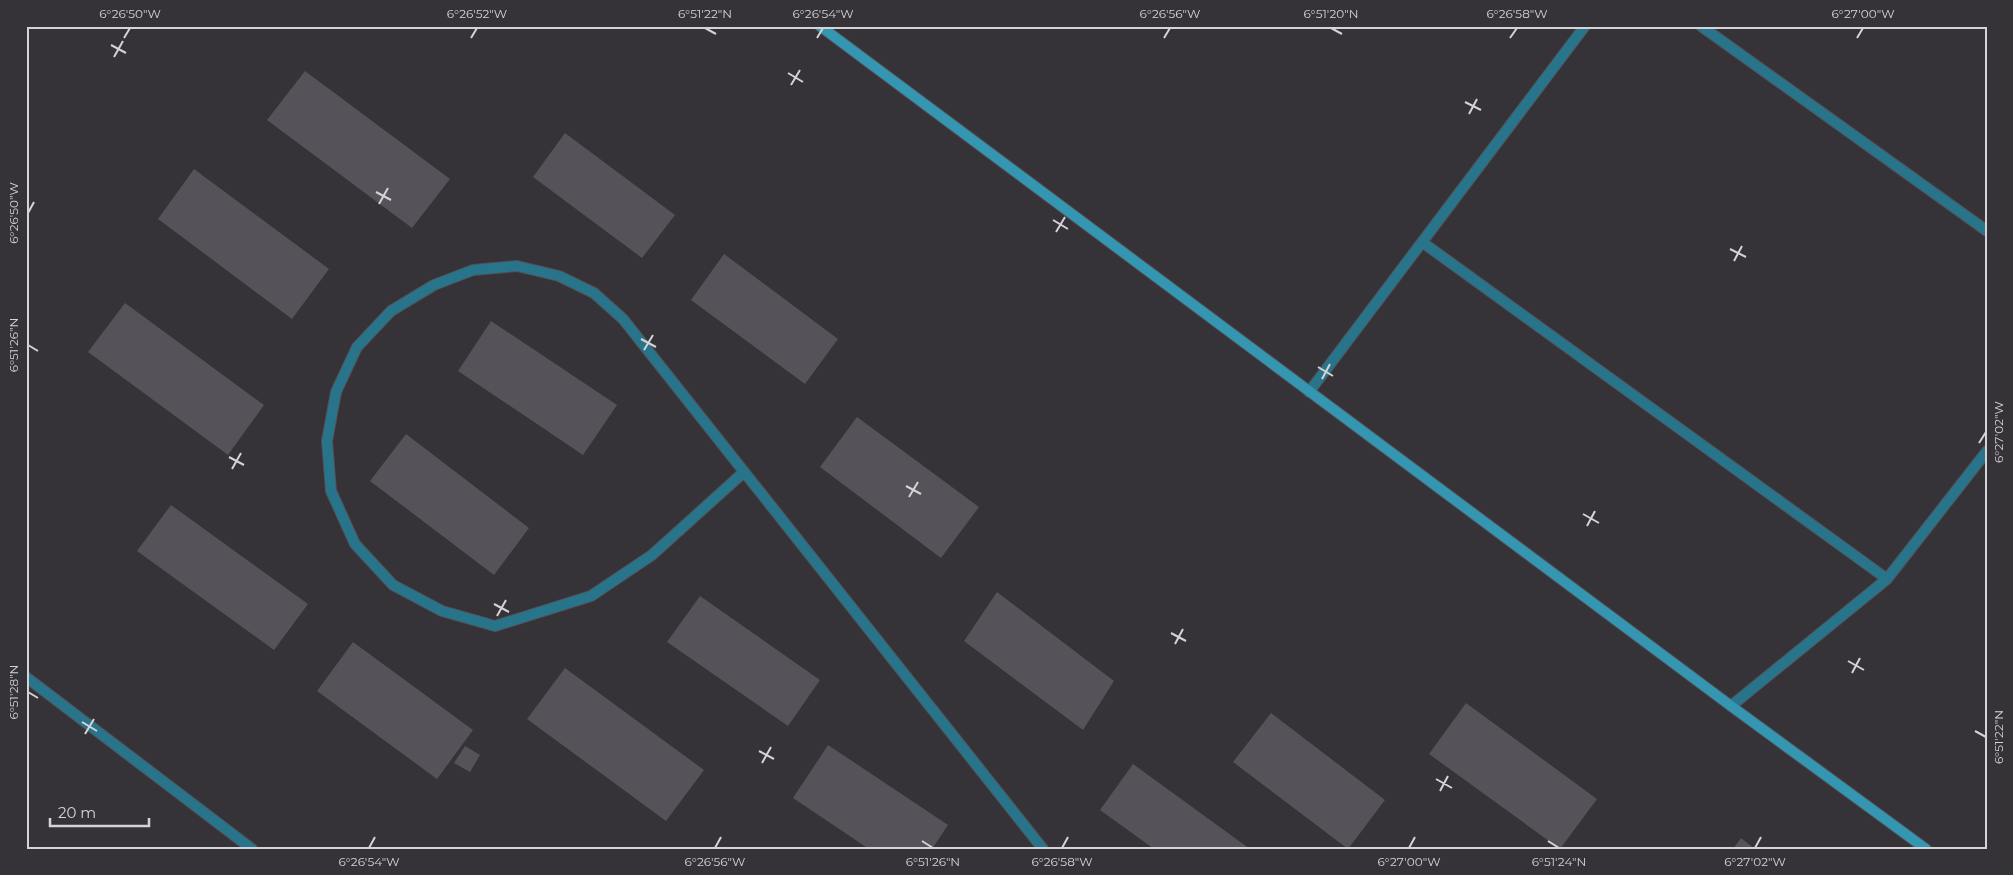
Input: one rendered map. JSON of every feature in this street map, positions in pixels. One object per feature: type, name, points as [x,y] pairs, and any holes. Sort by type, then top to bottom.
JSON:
[{"type":"street","points":[[820,26],[1309,392],[1926,849]]},
{"type":"street","points":[[1309,392],[1585,26]]},
{"type":"street","points":[[1701,26],[1987,231]]},
{"type":"street","points":[[1422,242],[1887,579]]},
{"type":"street","points":[[744,472],[652,555],[591,596],[496,626],[442,611],[393,585],[355,544],[331,491],[327,442],[336,392],[357,347],[391,311],[434,286],[473,270],[518,266],[559,276],[594,294],[623,319],[1043,849]]},
{"type":"street","points":[[1731,706],[1887,579],[1987,451]]},
{"type":"street","points":[[26,677],[252,849]]},
{"type":"building","points":[[305,71],[450,179],[412,228],[267,120]]},
{"type":"building","points":[[565,133],[675,215],[642,258],[533,177]]},
{"type":"building","points":[[194,169],[329,269],[292,319],[158,219]]},
{"type":"building","points":[[724,254],[838,339],[805,384],[691,300]]},
{"type":"building","points":[[125,303],[264,405],[228,455],[88,352]]},
{"type":"building","points":[[491,321],[617,405],[583,455],[458,371]]},
{"type":"building","points":[[857,417],[979,507],[941,558],[820,467]]},
{"type":"building","points":[[406,434],[529,528],[494,575],[370,481]]},
{"type":"building","points":[[171,505],[308,604],[274,650],[137,551]]},
{"type":"building","points":[[997,592],[1114,681],[1083,730],[964,641]]},
{"type":"building","points":[[700,596],[820,680],[788,726],[667,642]]},
{"type":"building","points":[[353,642],[473,730],[437,779],[317,691]]},
{"type":"building","points":[[565,668],[704,770],[666,821],[527,719]]},
{"type":"building","points":[[1466,703],[1597,799],[1560,849],[1429,754]]},
{"type":"building","points":[[1271,713],[1385,800],[1348,849],[1233,762]]},
{"type":"building","points":[[828,745],[948,825],[932,849],[869,849],[793,798]]},
{"type":"building","points":[[465,746],[480,755],[470,772],[454,763]]},
{"type":"building","points":[[1133,764],[1250,849],[1154,849],[1100,810]]},
{"type":"building","points":[[1741,838],[1755,849],[1733,849]]}]
